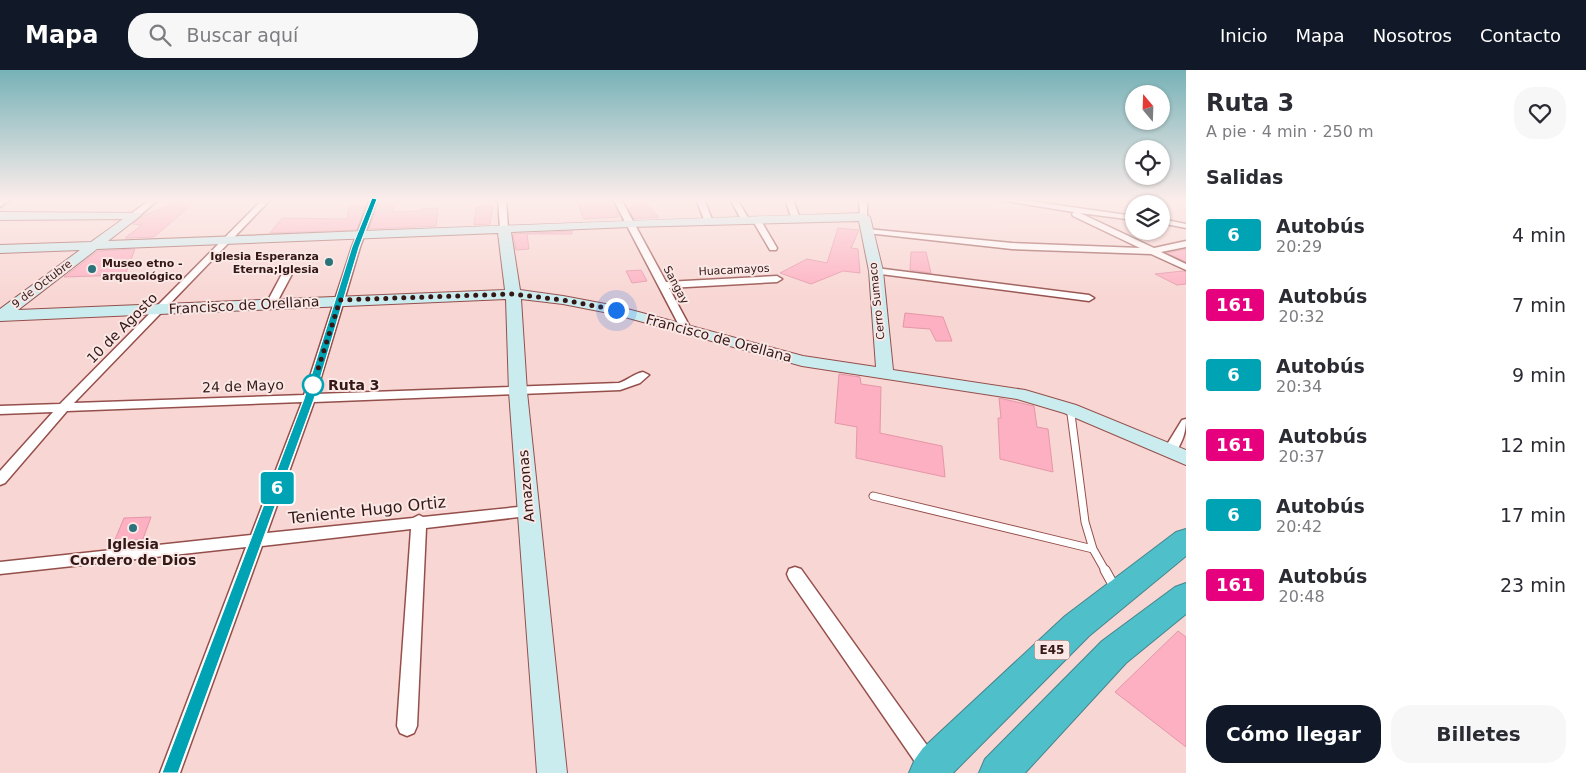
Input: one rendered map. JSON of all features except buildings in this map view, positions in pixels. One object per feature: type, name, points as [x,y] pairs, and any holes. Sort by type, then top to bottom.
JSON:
[{"type":"highway","name":"E45","points":[[931,771],[1076,626],[1186,540]]},
{"type":"highway","points":[[999,773],[1114,652],[1186,596]]},
{"type":"street","name":"9 de Octubre","points":[[1,315],[112,232]]},
{"type":"street","name":"10 de Agosto","points":[[0,480],[64,407],[237,232]]},
{"type":"street","points":[[170,773],[309,399],[362,232]]},
{"type":"street","points":[[0,250],[446,232]]},
{"type":"street","name":"Amazonas","points":[[504,232],[513,294],[518,392],[552,773]]},
{"type":"street","name":"Sangay","points":[[634,232],[686,329]]},
{"type":"street","points":[[760,232],[773,248]]},
{"type":"street","name":"Cerro Sumaco","points":[[867,232],[876,271],[885,374]]},
{"type":"street","points":[[917,232],[1012,246],[1154,251],[1186,244]]},
{"type":"street","points":[[1114,232],[1186,267]]},
{"type":"street","points":[[876,271],[1089,298]]},
{"type":"street","points":[[271,304],[287,274]]},
{"type":"street","name":"Huacamayos","points":[[663,285],[777,279]]},
{"type":"street","name":"Francisco de Orellana","points":[[1,315],[513,294],[563,300],[616,310],[802,361],[1019,394],[1070,409],[1186,458]]},
{"type":"street","name":"24 de Mayo","points":[[0,410],[518,392],[620,386],[643,376]]},
{"type":"street","points":[[1170,451],[1186,423]]},
{"type":"street","name":"Teniente Hugo Ortiz","points":[[0,568],[528,511]]},
{"type":"street","points":[[407,726],[419,522]]},
{"type":"street","points":[[795,574],[931,771]]},
{"type":"lane","points":[[1070,409],[1085,522],[1093,549],[1119,593]]},
{"type":"lane","points":[[873,496],[1093,549]]},
{"type":"bus line","name":"6","points":[[170,773],[309,399],[362,232]]},
{"type":"place","name":"Iglesia Esperanza Eterna;Iglesia","points":[[329,262]]},
{"type":"place","name":"Museo etno - arqueológico","points":[[92,269]]},
{"type":"place","name":"Ruta 3","points":[[313,385]]},
{"type":"place","name":"Iglesia Cordero de Dios","points":[[133,528]]},
{"type":"route","points":[[313,385],[340,300],[513,294],[563,300],[616,310]]}]
